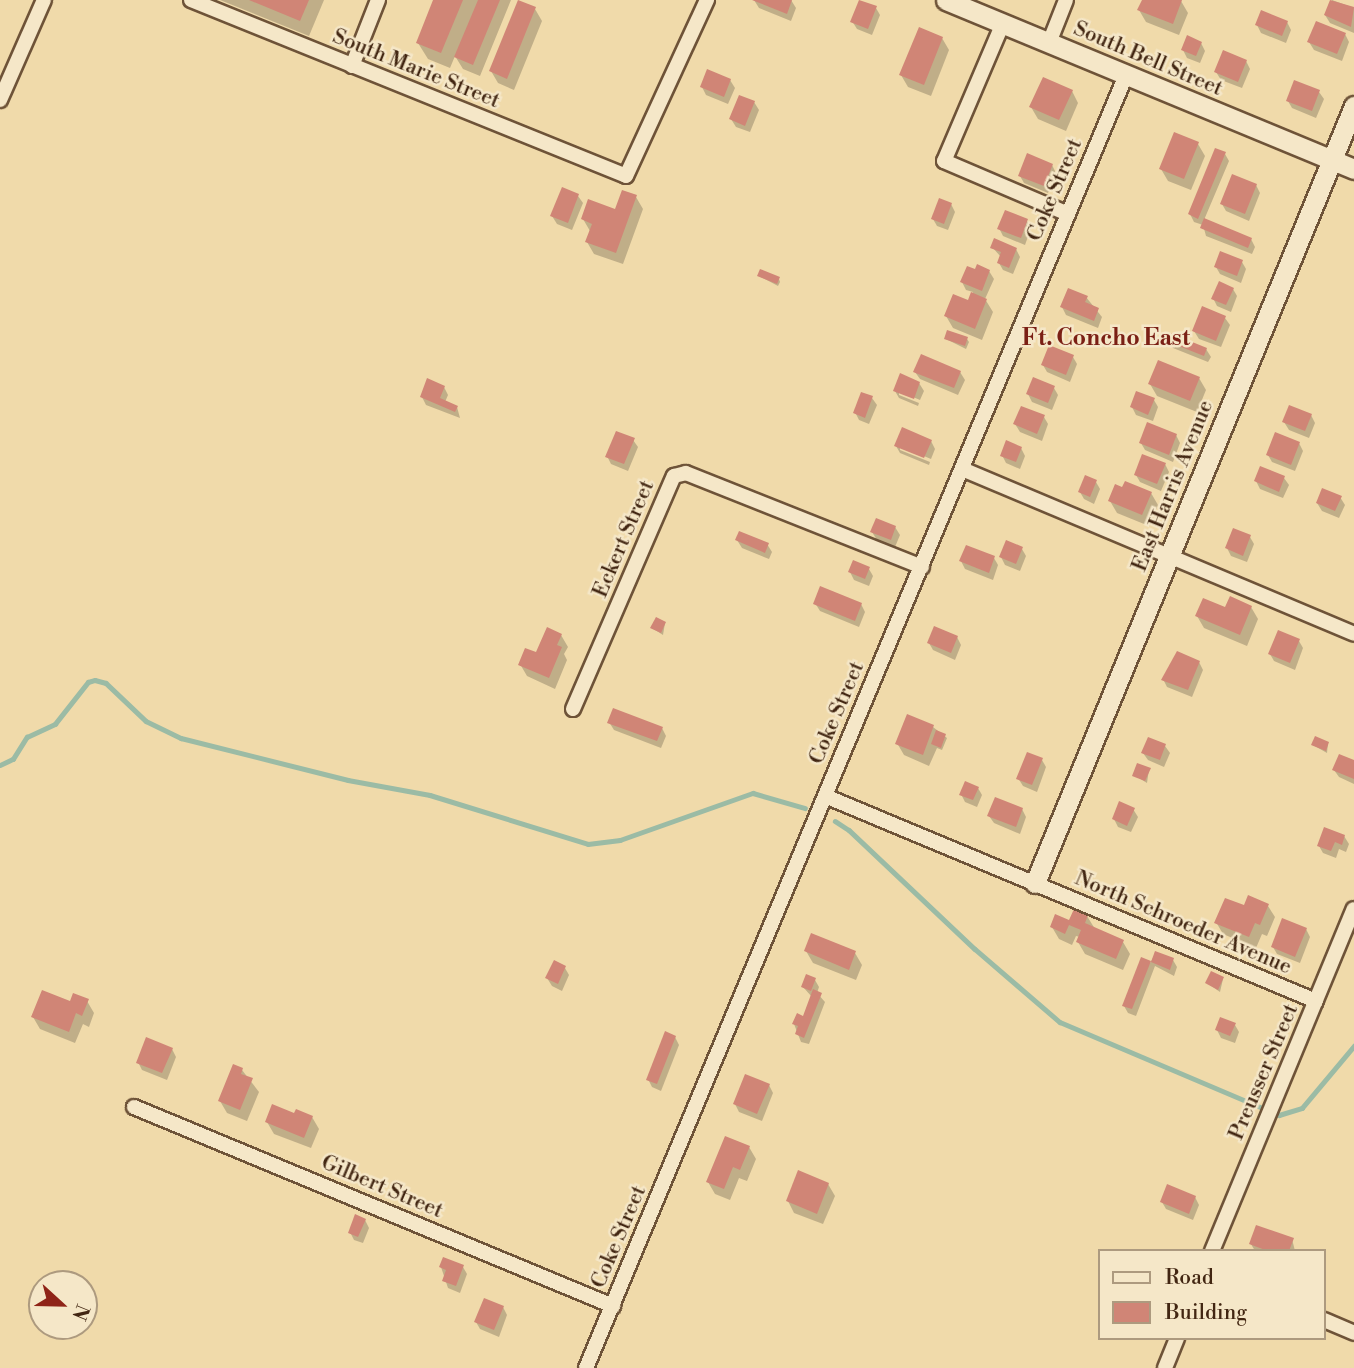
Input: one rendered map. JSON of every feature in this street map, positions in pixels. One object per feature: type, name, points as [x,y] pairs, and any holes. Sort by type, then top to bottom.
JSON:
[{"type":"street","points":[[0,100],[44,0]]},
{"type":"street","name":"South Marie Street","points":[[191,0],[626,176],[707,0]]},
{"type":"street","points":[[352,66],[377,0]]},
{"type":"street","name":"South Bell Street","points":[[946,0],[1354,169]]},
{"type":"street","points":[[1049,43],[1066,0]]},
{"type":"street","points":[[1003,23],[944,161],[1068,214]]},
{"type":"street","name":"Coke Street","points":[[586,1368],[1126,75]]},
{"type":"street","name":"East Harris Avenue","points":[[1034,883],[1354,106]]},
{"type":"street","points":[[962,469],[1354,634]]},
{"type":"street","name":"Eckert Street","points":[[573,709],[674,476],[686,473],[922,567]]},
{"type":"street","name":"North Schroeder Avenue","points":[[825,796],[1316,1001]]},
{"type":"street","name":"Preusser Street","points":[[1213,1249],[1354,909]]},
{"type":"street","name":"Gilbert Street","points":[[134,1107],[613,1306]]},
{"type":"street","points":[[1326,1321],[1354,1333]]},
{"type":"street","points":[[1165,1368],[1176,1340]]},
{"type":"building","points":[[249,0],[309,0],[300,21]]},
{"type":"building","points":[[433,0],[463,0],[441,53],[416,43]]},
{"type":"building","points":[[478,0],[500,0],[473,65],[454,57]]},
{"type":"building","points":[[518,0],[536,7],[507,79],[489,71]]},
{"type":"building","points":[[752,0],[792,0],[787,14]]},
{"type":"building","points":[[859,0],[877,6],[868,29],[850,22]]},
{"type":"building","points":[[1142,0],[1182,0],[1173,24],[1137,10]]},
{"type":"building","points":[[1330,0],[1354,7],[1351,27],[1324,15]]},
{"type":"building","points":[[1261,10],[1288,21],[1282,36],[1255,25]]},
{"type":"building","points":[[1316,21],[1346,33],[1337,54],[1307,42]]},
{"type":"building","points":[[919,27],[943,37],[924,85],[899,75]]},
{"type":"building","points":[[1187,35],[1202,42],[1196,56],[1181,50]]},
{"type":"building","points":[[1223,50],[1247,60],[1238,82],[1214,72]]},
{"type":"building","points":[[707,69],[731,79],[724,97],[700,87]]},
{"type":"building","points":[[1043,77],[1073,90],[1059,120],[1029,107]]},
{"type":"building","points":[[1294,80],[1320,90],[1312,111],[1286,101]]},
{"type":"building","points":[[739,95],[755,101],[745,126],[729,119]]},
{"type":"building","points":[[1174,132],[1199,142],[1184,179],[1159,169]]},
{"type":"building","points":[[1215,148],[1226,152],[1198,219],[1188,214]]},
{"type":"building","points":[[1027,153],[1053,164],[1044,186],[1018,176]]},
{"type":"building","points":[[1232,174],[1257,184],[1245,214],[1220,204]]},
{"type":"building","points":[[562,187],[579,194],[568,223],[550,216]]},
{"type":"building","points":[[622,190],[637,195],[616,253],[585,242],[592,224],[581,219],[588,199],[615,209]]},
{"type":"building","points":[[939,198],[952,203],[944,224],[931,219]]},
{"type":"building","points":[[1005,210],[1028,219],[1021,238],[997,229]]},
{"type":"building","points":[[1204,218],[1252,238],[1248,248],[1200,228]]},
{"type":"building","points":[[994,238],[1017,248],[1009,268],[997,263],[1001,252],[990,248]]},
{"type":"building","points":[[1220,251],[1243,260],[1237,276],[1214,267]]},
{"type":"building","points":[[977,264],[990,270],[982,291],[960,282],[967,266],[975,269]]},
{"type":"building","points":[[760,269],[780,277],[777,284],[757,276]]},
{"type":"building","points":[[1219,281],[1234,288],[1226,305],[1211,299]]},
{"type":"building","points":[[1068,288],[1088,296],[1085,302],[1099,308],[1094,321],[1060,307]]},
{"type":"building","points":[[971,292],[987,299],[975,329],[944,316],[953,294],[968,300]]},
{"type":"building","points":[[1202,306],[1226,316],[1216,341],[1192,331]]},
{"type":"building","points":[[947,330],[968,337],[965,346],[944,339]]},
{"type":"building","points":[[1170,333],[1207,348],[1204,356],[1166,341]]},
{"type":"building","points":[[1049,345],[1074,355],[1066,375],[1041,365]]},
{"type":"building","points":[[921,354],[961,371],[954,388],[913,372]]},
{"type":"building","points":[[1158,360],[1200,377],[1190,401],[1148,384]]},
{"type":"building","points":[[900,373],[920,382],[914,399],[893,391]]},
{"type":"building","points":[[1033,377],[1055,386],[1048,403],[1026,394]]},
{"type":"building","points":[[427,378],[445,386],[440,398],[458,406],[455,412],[420,397]]},
{"type":"building","points":[[1136,391],[1155,398],[1148,415],[1130,407]]},
{"type":"building","points":[[861,392],[873,396],[865,418],[853,413]]},
{"type":"building","points":[[1289,405],[1312,414],[1305,431],[1282,422]]},
{"type":"building","points":[[1021,406],[1045,415],[1037,434],[1013,424]]},
{"type":"building","points":[[1147,422],[1177,434],[1169,455],[1139,443]]},
{"type":"building","points":[[902,427],[932,440],[924,458],[894,446]]},
{"type":"building","points":[[616,431],[635,438],[624,464],[605,457]]},
{"type":"building","points":[[1275,432],[1300,442],[1291,465],[1266,455]]},
{"type":"building","points":[[1006,440],[1022,447],[1016,462],[1000,456]]},
{"type":"building","points":[[1142,454],[1166,463],[1157,484],[1134,475]]},
{"type":"building","points":[[1260,466],[1285,476],[1279,492],[1254,481]]},
{"type":"building","points":[[1085,475],[1097,480],[1090,497],[1078,492]]},
{"type":"building","points":[[1125,481],[1152,492],[1142,515],[1108,501],[1115,484],[1122,487]]},
{"type":"building","points":[[1322,488],[1342,496],[1335,511],[1316,503]]},
{"type":"building","points":[[876,518],[896,526],[891,540],[870,532]]},
{"type":"building","points":[[1233,528],[1251,535],[1243,556],[1225,548]]},
{"type":"building","points":[[739,531],[769,543],[765,553],[735,540]]},
{"type":"building","points":[[1006,540],[1023,547],[1016,564],[999,557]]},
{"type":"building","points":[[966,545],[995,556],[989,573],[959,561]]},
{"type":"building","points":[[853,560],[870,567],[865,579],[848,572]]},
{"type":"building","points":[[820,586],[862,603],[855,621],[813,604]]},
{"type":"building","points":[[1230,596],[1252,606],[1240,635],[1195,616],[1203,598],[1225,607]]},
{"type":"building","points":[[656,617],[666,622],[661,633],[650,628]]},
{"type":"building","points":[[934,626],[958,636],[951,653],[927,643]]},
{"type":"building","points":[[547,627],[562,634],[557,645],[562,647],[549,678],[518,665],[525,648],[536,652]]},
{"type":"building","points":[[1278,630],[1300,639],[1290,663],[1268,654]]},
{"type":"building","points":[[1177,651],[1200,661],[1188,690],[1161,680]]},
{"type":"building","points":[[613,708],[663,727],[657,741],[607,723]]},
{"type":"building","points":[[907,714],[934,725],[923,755],[895,744]]},
{"type":"building","points":[[936,730],[946,734],[941,748],[931,744]]},
{"type":"building","points":[[1315,736],[1329,742],[1326,751],[1311,745]]},
{"type":"building","points":[[1148,737],[1166,744],[1160,760],[1141,753]]},
{"type":"building","points":[[1027,752],[1043,758],[1032,785],[1016,779]]},
{"type":"building","points":[[1339,754],[1354,760],[1354,779],[1332,770]]},
{"type":"building","points":[[1137,763],[1151,768],[1145,781],[1132,776]]},
{"type":"building","points":[[965,781],[979,787],[973,800],[959,795]]},
{"type":"building","points":[[995,797],[1023,808],[1016,827],[987,816]]},
{"type":"building","points":[[1119,801],[1135,808],[1127,826],[1112,819]]},
{"type":"building","points":[[1324,827],[1345,835],[1342,845],[1335,842],[1331,851],[1317,846]]},
{"type":"building","points":[[1248,895],[1269,904],[1260,925],[1255,923],[1249,937],[1214,923],[1225,898],[1244,905]]},
{"type":"building","points":[[1074,909],[1088,915],[1085,923],[1124,940],[1116,959],[1076,942],[1081,930],[1069,925],[1065,934],[1050,927],[1055,914],[1069,920]]},
{"type":"building","points":[[1282,918],[1307,928],[1295,957],[1271,947]]},
{"type":"building","points":[[811,933],[856,951],[849,970],[804,951]]},
{"type":"building","points":[[1155,951],[1174,958],[1170,970],[1151,962]]},
{"type":"building","points":[[1141,957],[1151,961],[1132,1009],[1122,1006]]},
{"type":"building","points":[[554,960],[566,966],[558,984],[545,978]]},
{"type":"building","points":[[1211,971],[1224,977],[1218,990],[1205,983]]},
{"type":"building","points":[[806,974],[816,978],[811,991],[801,987]]},
{"type":"building","points":[[813,989],[822,993],[804,1038],[795,1034],[798,1026],[792,1024],[797,1013],[803,1016]]},
{"type":"building","points":[[42,990],[70,1001],[73,993],[89,999],[82,1016],[76,1013],[69,1032],[31,1017]]},
{"type":"building","points":[[1220,1017],[1236,1023],[1230,1036],[1215,1030]]},
{"type":"building","points":[[665,1031],[676,1036],[657,1084],[646,1080]]},
{"type":"building","points":[[146,1037],[173,1048],[162,1073],[136,1063]]},
{"type":"building","points":[[233,1064],[243,1068],[241,1074],[253,1078],[240,1110],[218,1101]]},
{"type":"building","points":[[745,1074],[770,1084],[757,1114],[733,1104]]},
{"type":"building","points":[[272,1104],[294,1113],[296,1109],[313,1116],[304,1138],[265,1122]]},
{"type":"building","points":[[725,1136],[750,1146],[740,1170],[733,1167],[724,1189],[706,1182]]},
{"type":"building","points":[[798,1170],[829,1183],[817,1214],[786,1201]]},
{"type":"building","points":[[1167,1184],[1196,1196],[1189,1214],[1160,1202]]},
{"type":"building","points":[[355,1214],[366,1219],[358,1237],[348,1233]]},
{"type":"building","points":[[1256,1225],[1294,1238],[1290,1249],[1263,1249],[1249,1244]]},
{"type":"building","points":[[443,1257],[464,1265],[456,1286],[442,1281],[446,1270],[439,1267]]},
{"type":"building","points":[[484,1298],[504,1306],[494,1330],[474,1322]]},
{"type":"waterway","points":[[0,765],[13,759],[27,737],[55,724],[88,682],[95,680],[106,683],[146,721],[181,738],[348,780],[430,795],[588,844],[620,840],[753,793],[805,808]]},
{"type":"waterway","points":[[835,821],[849,830],[975,949],[1060,1022],[1279,1115],[1302,1108],[1354,1046]]},
{"type":"district","name":"Ft. Concho East","points":[[1106,338]]}]
